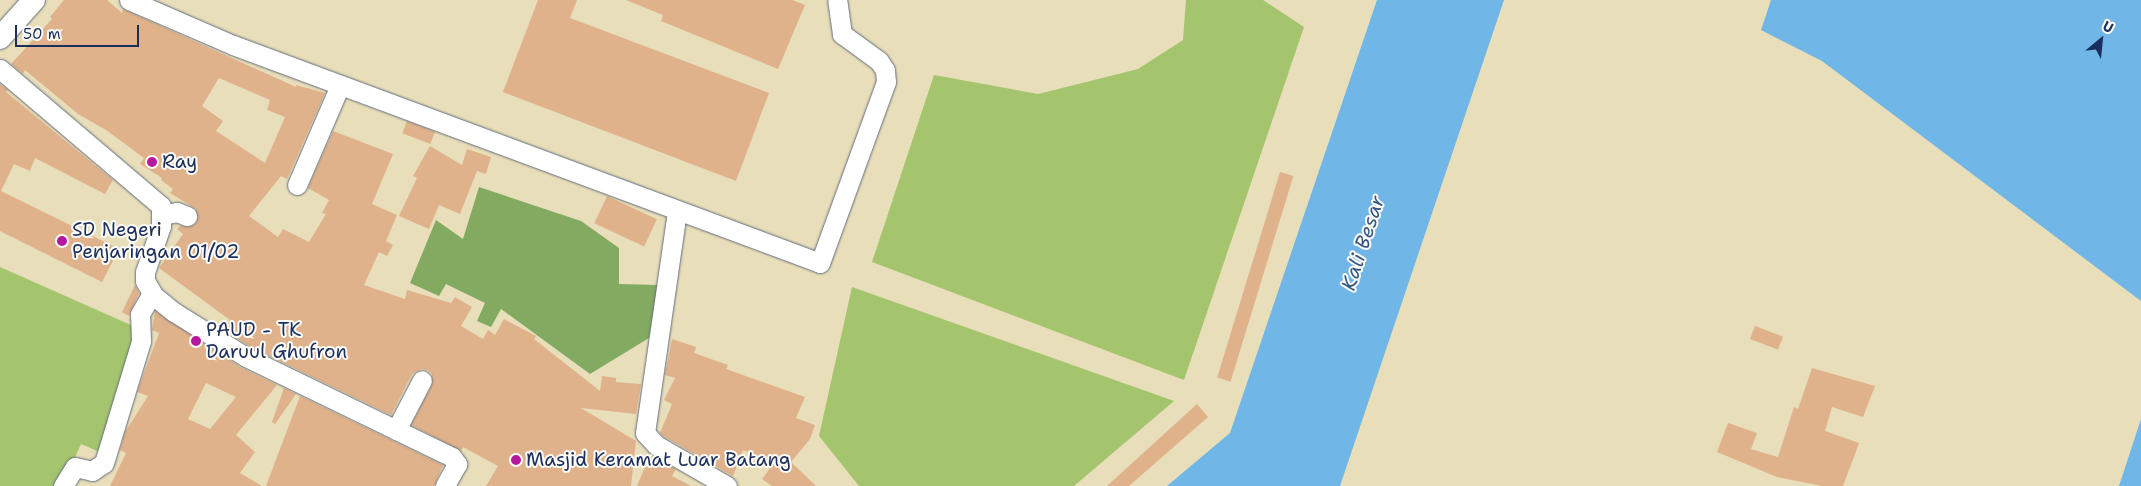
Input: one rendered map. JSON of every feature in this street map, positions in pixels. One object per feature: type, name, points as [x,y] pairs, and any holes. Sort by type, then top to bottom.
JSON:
[{"type":"street","points":[[5,25],[34,0]]},
{"type":"street","points":[[129,0],[232,45],[820,263],[886,82],[885,70],[879,61],[842,34],[837,0]]},
{"type":"street","points":[[0,69],[161,206],[162,214],[145,272],[145,281],[152,293],[174,312],[246,357],[456,460],[445,486]]},
{"type":"street","points":[[296,185],[340,85]]},
{"type":"street","points":[[676,211],[645,433],[656,445],[727,486]]},
{"type":"street","points":[[162,214],[177,212],[187,216]]},
{"type":"street","points":[[63,486],[76,467],[92,472],[104,463],[141,341],[140,314],[152,293]]},
{"type":"street","points":[[396,430],[422,380]]},
{"type":"green space","points":[[1186,0],[1263,0],[1304,27],[1184,380],[872,262],[934,75],[1038,94],[1138,69],[1183,40]]},
{"type":"green space","points":[[479,187],[581,221],[619,248],[619,284],[658,285],[649,338],[590,374],[501,309],[491,327],[477,321],[485,303],[446,284],[439,296],[410,283],[436,220],[463,239]]},
{"type":"green space","points":[[0,267],[149,333],[109,456],[81,444],[62,486],[0,486]]},
{"type":"green space","points":[[852,287],[1174,401],[1074,486],[859,486],[819,436]]},
{"type":"water","name":"Kali Besar","points":[[1377,0],[1504,0],[1340,486],[1167,486],[1230,433]]},
{"type":"water","points":[[1771,0],[2141,0],[2141,301],[1822,61],[1761,30]]},
{"type":"water","points":[[2141,419],[2141,486],[2119,486]]},
{"type":"building","points":[[64,0],[107,0],[122,13],[123,9],[296,87],[296,85],[325,93],[287,179],[281,176],[249,216],[278,237],[283,229],[309,242],[326,214],[322,213],[329,200],[308,188],[333,131],[393,154],[372,204],[397,215],[386,241],[393,245],[387,256],[379,252],[364,285],[405,299],[407,290],[451,303],[455,297],[472,307],[461,326],[483,339],[488,330],[495,335],[504,319],[536,336],[534,339],[600,391],[602,376],[616,378],[616,382],[641,384],[636,414],[581,408],[636,441],[631,486],[486,486],[498,466],[463,447],[461,451],[411,425],[432,385],[432,374],[428,370],[421,369],[412,374],[391,415],[251,347],[208,320],[225,328],[230,320],[159,268],[183,234],[177,229],[180,226],[194,225],[197,221],[196,209],[170,193],[173,189],[161,180],[162,178],[140,164],[144,158],[106,130],[78,114],[25,70],[23,74],[11,64],[52,19],[50,17]],"holes":[[[219,78],[270,100],[267,110],[285,117],[265,163],[216,131],[223,121],[202,106]]]},
{"type":"building","points":[[538,0],[577,0],[570,18],[769,93],[736,181],[503,92]]},
{"type":"building","points":[[626,0],[792,0],[805,5],[778,69],[661,21],[663,15]]},
{"type":"building","points":[[0,84],[8,90],[6,92],[113,180],[105,194],[35,158],[30,171],[14,164],[1,191],[119,249],[102,282],[0,231]]},
{"type":"building","points":[[407,121],[435,132],[430,144],[402,133]]},
{"type":"building","points":[[430,146],[462,165],[467,149],[491,157],[486,174],[477,171],[460,214],[439,205],[429,229],[399,216],[417,178],[413,176]]},
{"type":"building","points":[[1280,172],[1293,176],[1231,382],[1217,378]]},
{"type":"building","points":[[607,196],[657,219],[644,246],[594,223]]},
{"type":"building","points":[[135,285],[139,293],[129,316],[122,312]]},
{"type":"building","points":[[155,311],[240,367],[277,385],[236,435],[255,452],[240,473],[262,486],[110,486],[126,453],[120,450],[125,432],[148,396],[137,392],[159,333],[152,330]],"holes":[[[206,383],[236,397],[210,429],[188,419]]]},
{"type":"building","points":[[1755,326],[1783,337],[1778,350],[1750,339]]},
{"type":"building","points":[[672,339],[696,347],[694,353],[728,365],[726,369],[805,397],[796,418],[815,425],[810,439],[791,462],[816,486],[772,486],[762,479],[774,463],[743,450],[733,476],[660,433],[672,404],[664,400],[675,378],[665,375]]},
{"type":"building","points":[[1812,368],[1875,386],[1863,417],[1832,407],[1825,431],[1859,443],[1843,486],[1822,486],[1777,477],[1717,452],[1728,423],[1757,433],[1751,449],[1778,457],[1794,407],[1798,409]]},
{"type":"building","points":[[284,388],[296,394],[275,424],[272,422]]},
{"type":"building","points":[[300,396],[443,465],[434,486],[266,486]]},
{"type":"building","points":[[1197,404],[1208,417],[1129,486],[1107,486]]},
{"type":"building","points":[[650,455],[676,469],[672,476],[691,486],[637,486]]},
{"type":"place","name":"Ray","points":[[152,162]]},
{"type":"place","name":"SD Negeri Penjaringan 01/02","points":[[62,241]]},
{"type":"place","name":"PAUD - TK Daruul Ghufron","points":[[196,341]]},
{"type":"place","name":"Masjid Keramat Luar Batang","points":[[516,460]]}]
